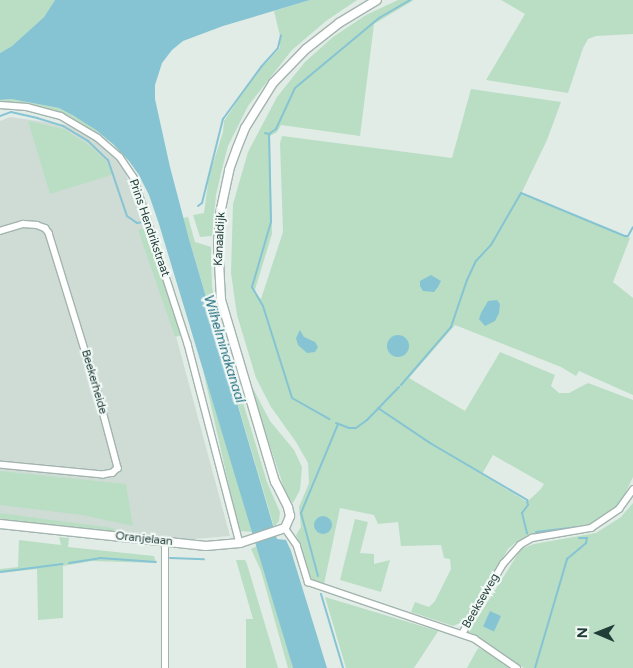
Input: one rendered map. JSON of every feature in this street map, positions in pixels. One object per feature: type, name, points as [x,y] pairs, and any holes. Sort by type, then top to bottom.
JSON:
[{"type":"main road","name":"Kanaaldijk","points":[[282,529],[290,516],[288,507],[275,482],[221,300],[218,242],[221,209],[229,170],[237,148],[246,128],[273,82],[306,49],[339,23],[378,0]]},
{"type":"main road","name":"Oranjelaan","points":[[0,524],[206,546],[240,543],[282,529]]},
{"type":"street","name":"Prins Hendrikstraat","points":[[0,105],[27,107],[61,116],[98,138],[120,158],[134,178],[188,344],[240,543]]},
{"type":"street","name":"Beekerheide","points":[[0,231],[23,224],[37,225],[45,228],[49,233],[97,389],[118,468],[113,473],[103,475],[0,465]]},
{"type":"street","name":"Beekseweg","points":[[282,529],[297,545],[308,582],[462,634],[503,564],[520,544],[532,538],[591,528],[619,509],[633,490]]},
{"type":"street","points":[[165,542],[165,668]]},
{"type":"street","points":[[462,634],[475,639],[517,668]]},
{"type":"shaded area","points":[[10,117],[67,125],[92,137],[120,157],[153,251],[230,536],[182,540],[102,538],[0,524],[0,121]]},
{"type":"green space","points":[[0,0],[55,0],[44,17],[12,46],[0,53]]},
{"type":"green space","points":[[310,0],[357,0],[326,21],[292,50],[248,106],[228,146],[216,195],[212,236],[200,237],[193,215],[204,213],[209,176],[223,132],[224,121],[254,76],[280,48],[280,36],[274,11]]},
{"type":"green space","points":[[398,0],[414,0],[374,24],[360,136],[281,125],[277,132],[270,136],[272,234],[254,293],[261,299],[283,232],[280,143],[282,136],[452,158],[471,89],[561,102],[547,140],[521,194],[630,238],[613,282],[633,298],[633,395],[579,371],[576,376],[561,367],[455,325],[409,378],[465,411],[500,352],[555,375],[551,386],[559,393],[569,393],[588,383],[633,400],[633,477],[621,502],[605,516],[589,526],[536,535],[516,542],[508,549],[465,621],[453,626],[411,612],[415,602],[429,607],[435,601],[451,569],[450,559],[444,558],[441,545],[401,546],[398,522],[378,524],[374,515],[340,508],[324,584],[311,579],[296,535],[301,527],[299,507],[309,483],[308,463],[296,442],[271,407],[256,378],[237,315],[231,273],[233,204],[248,152],[277,97],[305,62],[333,37],[366,15]],"holes":[[[493,455],[544,484],[527,502],[482,474]]]},
{"type":"green space","points":[[501,0],[633,0],[633,34],[596,36],[588,39],[583,48],[568,93],[486,80],[525,14]]},
{"type":"green space","points":[[11,99],[59,108],[85,122],[111,143],[62,113],[20,103],[0,103],[0,100]]},
{"type":"green space","points":[[28,121],[64,129],[89,145],[106,161],[114,174],[50,194]]},
{"type":"green space","points":[[112,144],[122,153],[146,188]]},
{"type":"green space","points":[[188,217],[195,242],[211,247],[212,287],[220,326],[267,482],[280,512],[279,521],[274,527],[183,218]]},
{"type":"green space","points":[[149,227],[182,335],[175,337],[138,230]]},
{"type":"green space","points":[[203,370],[253,532],[239,531]]},
{"type":"green space","points":[[247,377],[270,421],[294,450],[302,467],[300,490],[293,503],[286,494]]},
{"type":"green space","points":[[0,471],[126,484],[133,526],[82,515],[0,505]]},
{"type":"green space","points":[[633,503],[633,668],[524,668],[468,633],[521,549],[534,544],[596,533],[621,517]]},
{"type":"green space","points":[[0,513],[113,528],[115,530],[112,533],[0,521]]},
{"type":"green space","points":[[355,519],[368,522],[360,553],[374,554],[374,564],[390,560],[381,592],[340,580]]},
{"type":"green space","points":[[59,537],[69,538],[68,547],[154,556],[156,563],[92,561],[63,566],[63,618],[38,620],[37,569],[0,573],[0,569],[18,567],[19,540],[61,545]]},
{"type":"green space","points":[[257,546],[293,668],[288,668],[261,571],[251,549]]},
{"type":"green space","points":[[236,560],[245,560],[247,564],[278,668],[246,668],[246,619],[253,619]]},
{"type":"green space","points":[[325,597],[438,631],[414,668],[346,668]]},
{"type":"green space","points":[[478,648],[485,651],[509,668],[467,668]]},
{"type":"water","points":[[55,0],[310,0],[223,26],[183,41],[172,50],[162,63],[155,85],[155,99],[189,239],[277,539],[286,540],[291,551],[327,668],[293,668],[159,224],[149,195],[139,175],[114,145],[96,130],[74,116],[59,108],[11,99],[0,100],[0,53],[12,46],[44,17]]},
{"type":"water","points":[[431,275],[441,281],[438,287],[434,292],[423,291],[420,281]]},
{"type":"water","points":[[497,300],[500,304],[499,313],[495,321],[485,326],[479,319],[481,313],[488,301]]},
{"type":"water","points":[[300,330],[304,337],[315,342],[318,347],[315,352],[307,353],[298,345],[296,338]]},
{"type":"water","points":[[398,335],[406,338],[409,346],[406,354],[398,357],[390,354],[387,346],[390,338]]},
{"type":"water","points":[[323,516],[329,519],[332,525],[329,531],[323,534],[317,531],[314,525],[317,519]]},
{"type":"water","points":[[490,611],[501,616],[494,631],[483,627]]},
{"type":"waterway","points":[[265,133],[269,134],[276,129],[295,88],[379,18],[410,0]]},
{"type":"waterway","points":[[198,206],[202,203],[223,119],[261,67],[278,48],[281,35]]},
{"type":"waterway","points":[[0,116],[11,112],[37,118],[63,126],[88,141],[108,160],[127,216],[137,223],[143,222]]},
{"type":"waterway","points":[[269,134],[271,222],[252,287],[263,306],[292,398],[329,419]]},
{"type":"waterway","points":[[401,385],[451,327],[467,280],[476,261],[491,245],[521,193],[625,236],[628,236],[633,227]]},
{"type":"waterway","points":[[336,423],[349,428],[356,428],[367,420],[399,387]]},
{"type":"waterway","points":[[378,408],[430,443],[527,500],[528,505],[522,513],[527,533]]},
{"type":"waterway","points":[[318,576],[301,513],[338,424]]},
{"type":"waterway","points":[[536,532],[578,527]]},
{"type":"waterway","points":[[535,668],[567,559],[586,543],[587,538],[579,538]]},
{"type":"waterway","points":[[69,563],[100,558],[156,562]]},
{"type":"waterway","points":[[170,558],[204,559]]},
{"type":"waterway","points":[[0,572],[62,564]]},
{"type":"waterway","points":[[321,594],[343,668]]},
{"type":"water label","name":"Wilhelminakanaal","points":[[224,349]]}]
